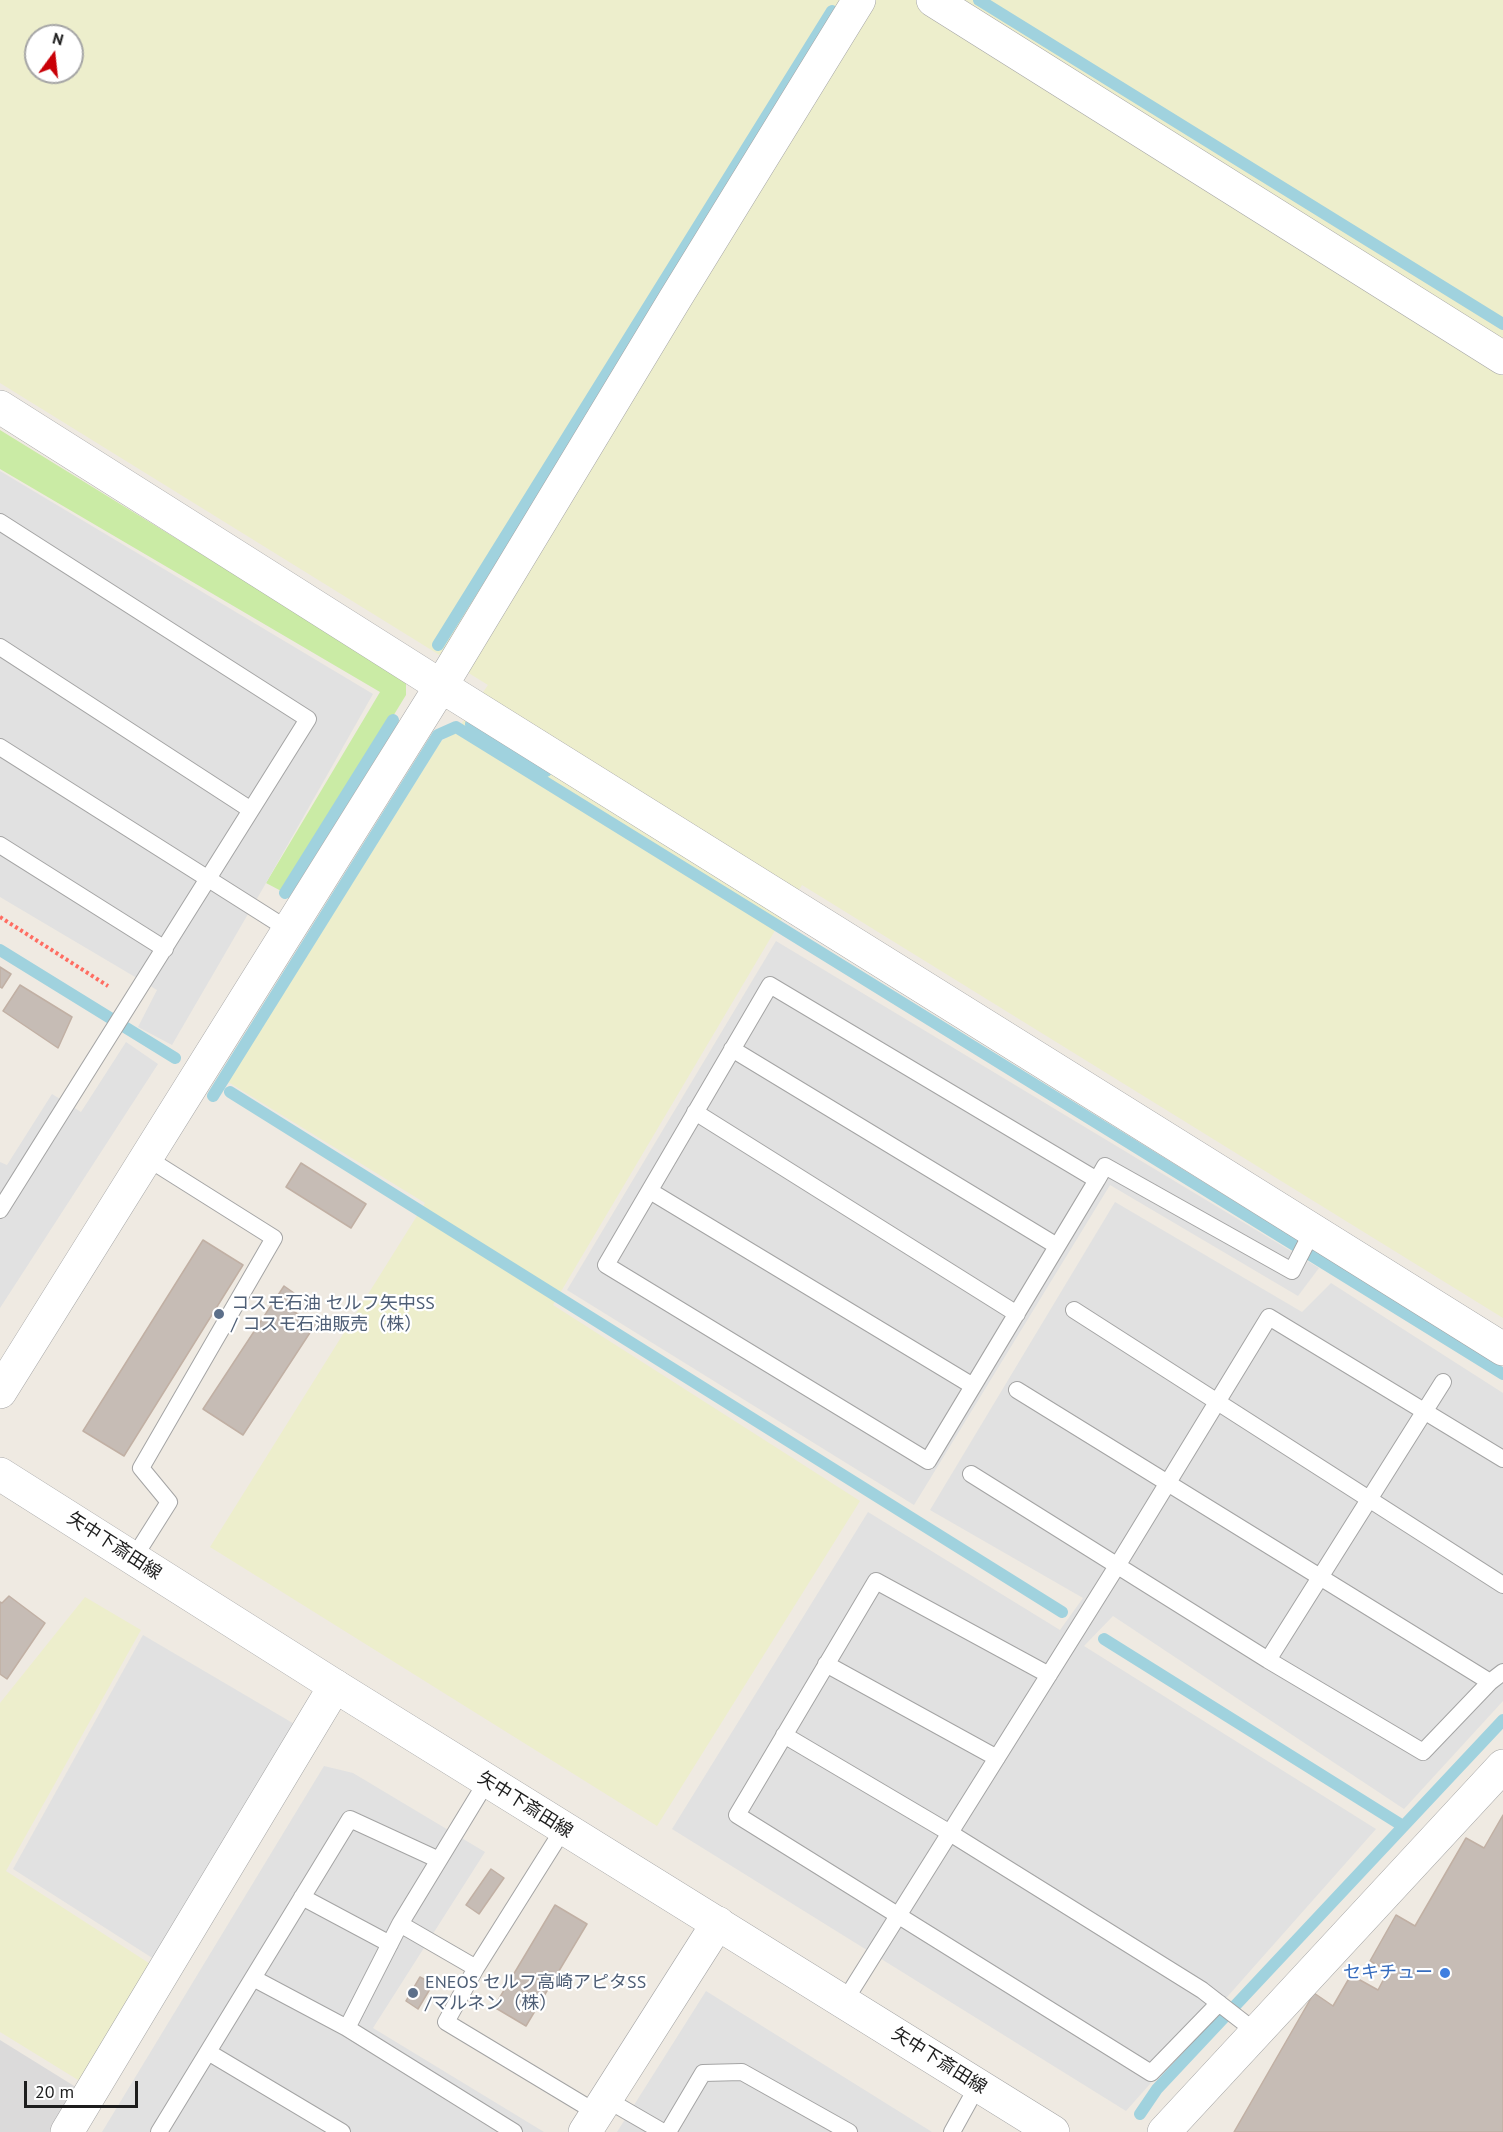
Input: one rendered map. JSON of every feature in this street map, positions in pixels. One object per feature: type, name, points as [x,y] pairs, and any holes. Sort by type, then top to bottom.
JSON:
[{"type":"street","points":[[0,1392],[147,1158],[286,928],[441,686],[859,0]]},
{"type":"street","points":[[933,0],[1503,358]]},
{"type":"street","points":[[0,407],[1311,1233],[1503,1349]]},
{"type":"street","name":"矢中下斎田線","points":[[0,1474],[334,1686],[1053,2132]]},
{"type":"street","points":[[67,2132],[334,1686]]},
{"type":"street","points":[[1164,2132],[1250,2027],[1503,1766]]},
{"type":"street","points":[[596,2115],[718,1923]]},
{"type":"lane","points":[[0,522],[308,719],[133,1001],[2,1203]]},
{"type":"lane","points":[[0,647],[251,810]]},
{"type":"lane","points":[[0,747],[286,928]]},
{"type":"lane","points":[[0,845],[165,950]]},
{"type":"lane","points":[[1097,1180],[770,985],[606,1264],[928,1461],[1017,1314],[1057,1246],[1097,1180],[1105,1166],[1292,1271],[1311,1233]]},
{"type":"lane","points":[[732,1049],[1057,1246]]},
{"type":"lane","points":[[695,1113],[1017,1314]]},
{"type":"lane","points":[[133,1559],[169,1502],[141,1468],[274,1238],[147,1158]]},
{"type":"lane","points":[[650,1191],[973,1386]]},
{"type":"lane","points":[[1074,1310],[1503,1585]]},
{"type":"lane","points":[[844,2002],[1168,1484],[1269,1317],[1503,1459]]},
{"type":"lane","points":[[1268,1660],[1443,1382]]},
{"type":"lane","points":[[971,1474],[1268,1660],[1423,1752],[1497,1677],[1320,1578],[1017,1390]]},
{"type":"lane","points":[[1049,1675],[876,1581],[737,1815],[1151,2073],[1219,2003]]},
{"type":"lane","points":[[826,1664],[998,1758]]},
{"type":"lane","points":[[784,1735],[950,1833],[1202,1990],[1250,2027]]},
{"type":"lane","points":[[347,2028],[400,1924],[487,1781]]},
{"type":"lane","points":[[159,2132],[350,1819],[439,1860]]},
{"type":"lane","points":[[564,1828],[476,1968],[446,2022],[596,2115],[663,2132]]},
{"type":"lane","points":[[302,1897],[390,1944]]},
{"type":"lane","points":[[400,1924],[476,1968]]},
{"type":"lane","points":[[253,1978],[347,2028],[514,2132]]},
{"type":"lane","points":[[208,2052],[342,2132]]},
{"type":"lane","points":[[668,2132],[703,2073],[742,2072],[849,2132]]},
{"type":"lane","points":[[952,2132],[978,2085]]},
{"type":"path","points":[[0,917],[133,1001]]},
{"type":"shaded area","points":[[0,471],[373,694],[172,1045],[138,1027],[157,990],[0,897]]},
{"type":"shaded area","points":[[776,941],[1319,1268],[1298,1296],[1110,1185],[914,1505],[567,1290]]},
{"type":"shaded area","points":[[126,1042],[158,1064],[0,1308],[0,1162],[7,1165],[52,1094],[81,1112]]},
{"type":"shaded area","points":[[1115,1202],[1302,1312],[1331,1283],[1503,1393],[1503,1701],[1404,1809],[1113,1616],[1084,1646],[1376,1829],[1126,2111],[672,1829],[868,1512],[1060,1630],[1083,1598],[930,1510]]},
{"type":"shaded area","points":[[143,1635],[296,1725],[157,1961],[13,1869]]},
{"type":"shaded area","points":[[324,1766],[353,1773],[485,1852],[373,2028],[544,2132],[102,2132]]},
{"type":"shaded area","points":[[706,1991],[932,2132],[617,2132]]},
{"type":"shaded area","points":[[0,2040],[79,2089],[52,2132],[0,2132]]},
{"type":"green space","points":[[0,0],[1503,0],[1503,1318],[802,885],[553,1305],[860,1501],[657,1826],[210,1547],[425,1203],[228,1082],[441,741],[455,733],[488,685],[0,383]]},
{"type":"green space","points":[[0,430],[406,680],[406,695],[285,893],[266,883],[380,692],[0,469]]},
{"type":"green space","points":[[85,1597],[141,1630],[6,1871],[155,1967],[83,2083],[0,2032],[0,1703]]},
{"type":"building","points":[[0,967],[11,974],[2,988],[0,987]]},
{"type":"building","points":[[20,985],[72,1017],[58,1048],[3,1011]]},
{"type":"building","points":[[301,1163],[366,1204],[351,1228],[286,1187]]},
{"type":"building","points":[[203,1240],[243,1265],[124,1456],[83,1431]]},
{"type":"building","points":[[284,1286],[294,1293],[285,1306],[315,1325],[243,1435],[203,1409]]},
{"type":"building","points":[[9,1596],[45,1623],[7,1679],[0,1674],[0,1602],[2,1603]]},
{"type":"building","name":"セキチュー","points":[[1503,1815],[1503,2132],[1234,2132],[1314,1993],[1333,2006],[1351,1975],[1378,1990],[1388,1971],[1370,1961],[1396,1915],[1415,1926],[1466,1838],[1484,1848]]},
{"type":"building","points":[[491,1869],[504,1878],[479,1914],[466,1905]]},
{"type":"building","points":[[555,1905],[587,1924],[526,2026],[494,2007]]},
{"type":"building","points":[[420,1977],[433,1984],[418,2009],[406,2001]]},
{"type":"waterway","points":[[979,0],[1503,324]]},
{"type":"waterway","points":[[438,645],[832,11]]},
{"type":"waterway","points":[[285,893],[393,720]]},
{"type":"waterway","points":[[471,724],[546,771]]},
{"type":"waterway","points":[[213,1096],[438,735],[456,727],[1503,1374]]},
{"type":"waterway","points":[[0,950],[175,1058]]},
{"type":"waterway","points":[[230,1092],[1062,1612]]},
{"type":"waterway","points":[[1104,1639],[1403,1826]]},
{"type":"waterway","points":[[1140,2114],[1157,2089],[1503,1720]]},
{"type":"place","name":"コスモ石油 セルフ矢中SS / コスモ石油販売（株）","points":[[219,1314]]},
{"type":"place","name":"セキチュー","points":[[1445,1973]]},
{"type":"place","name":"ENEOS セルフ高崎アピタSS /マルネン（株）","points":[[413,1993]]}]
